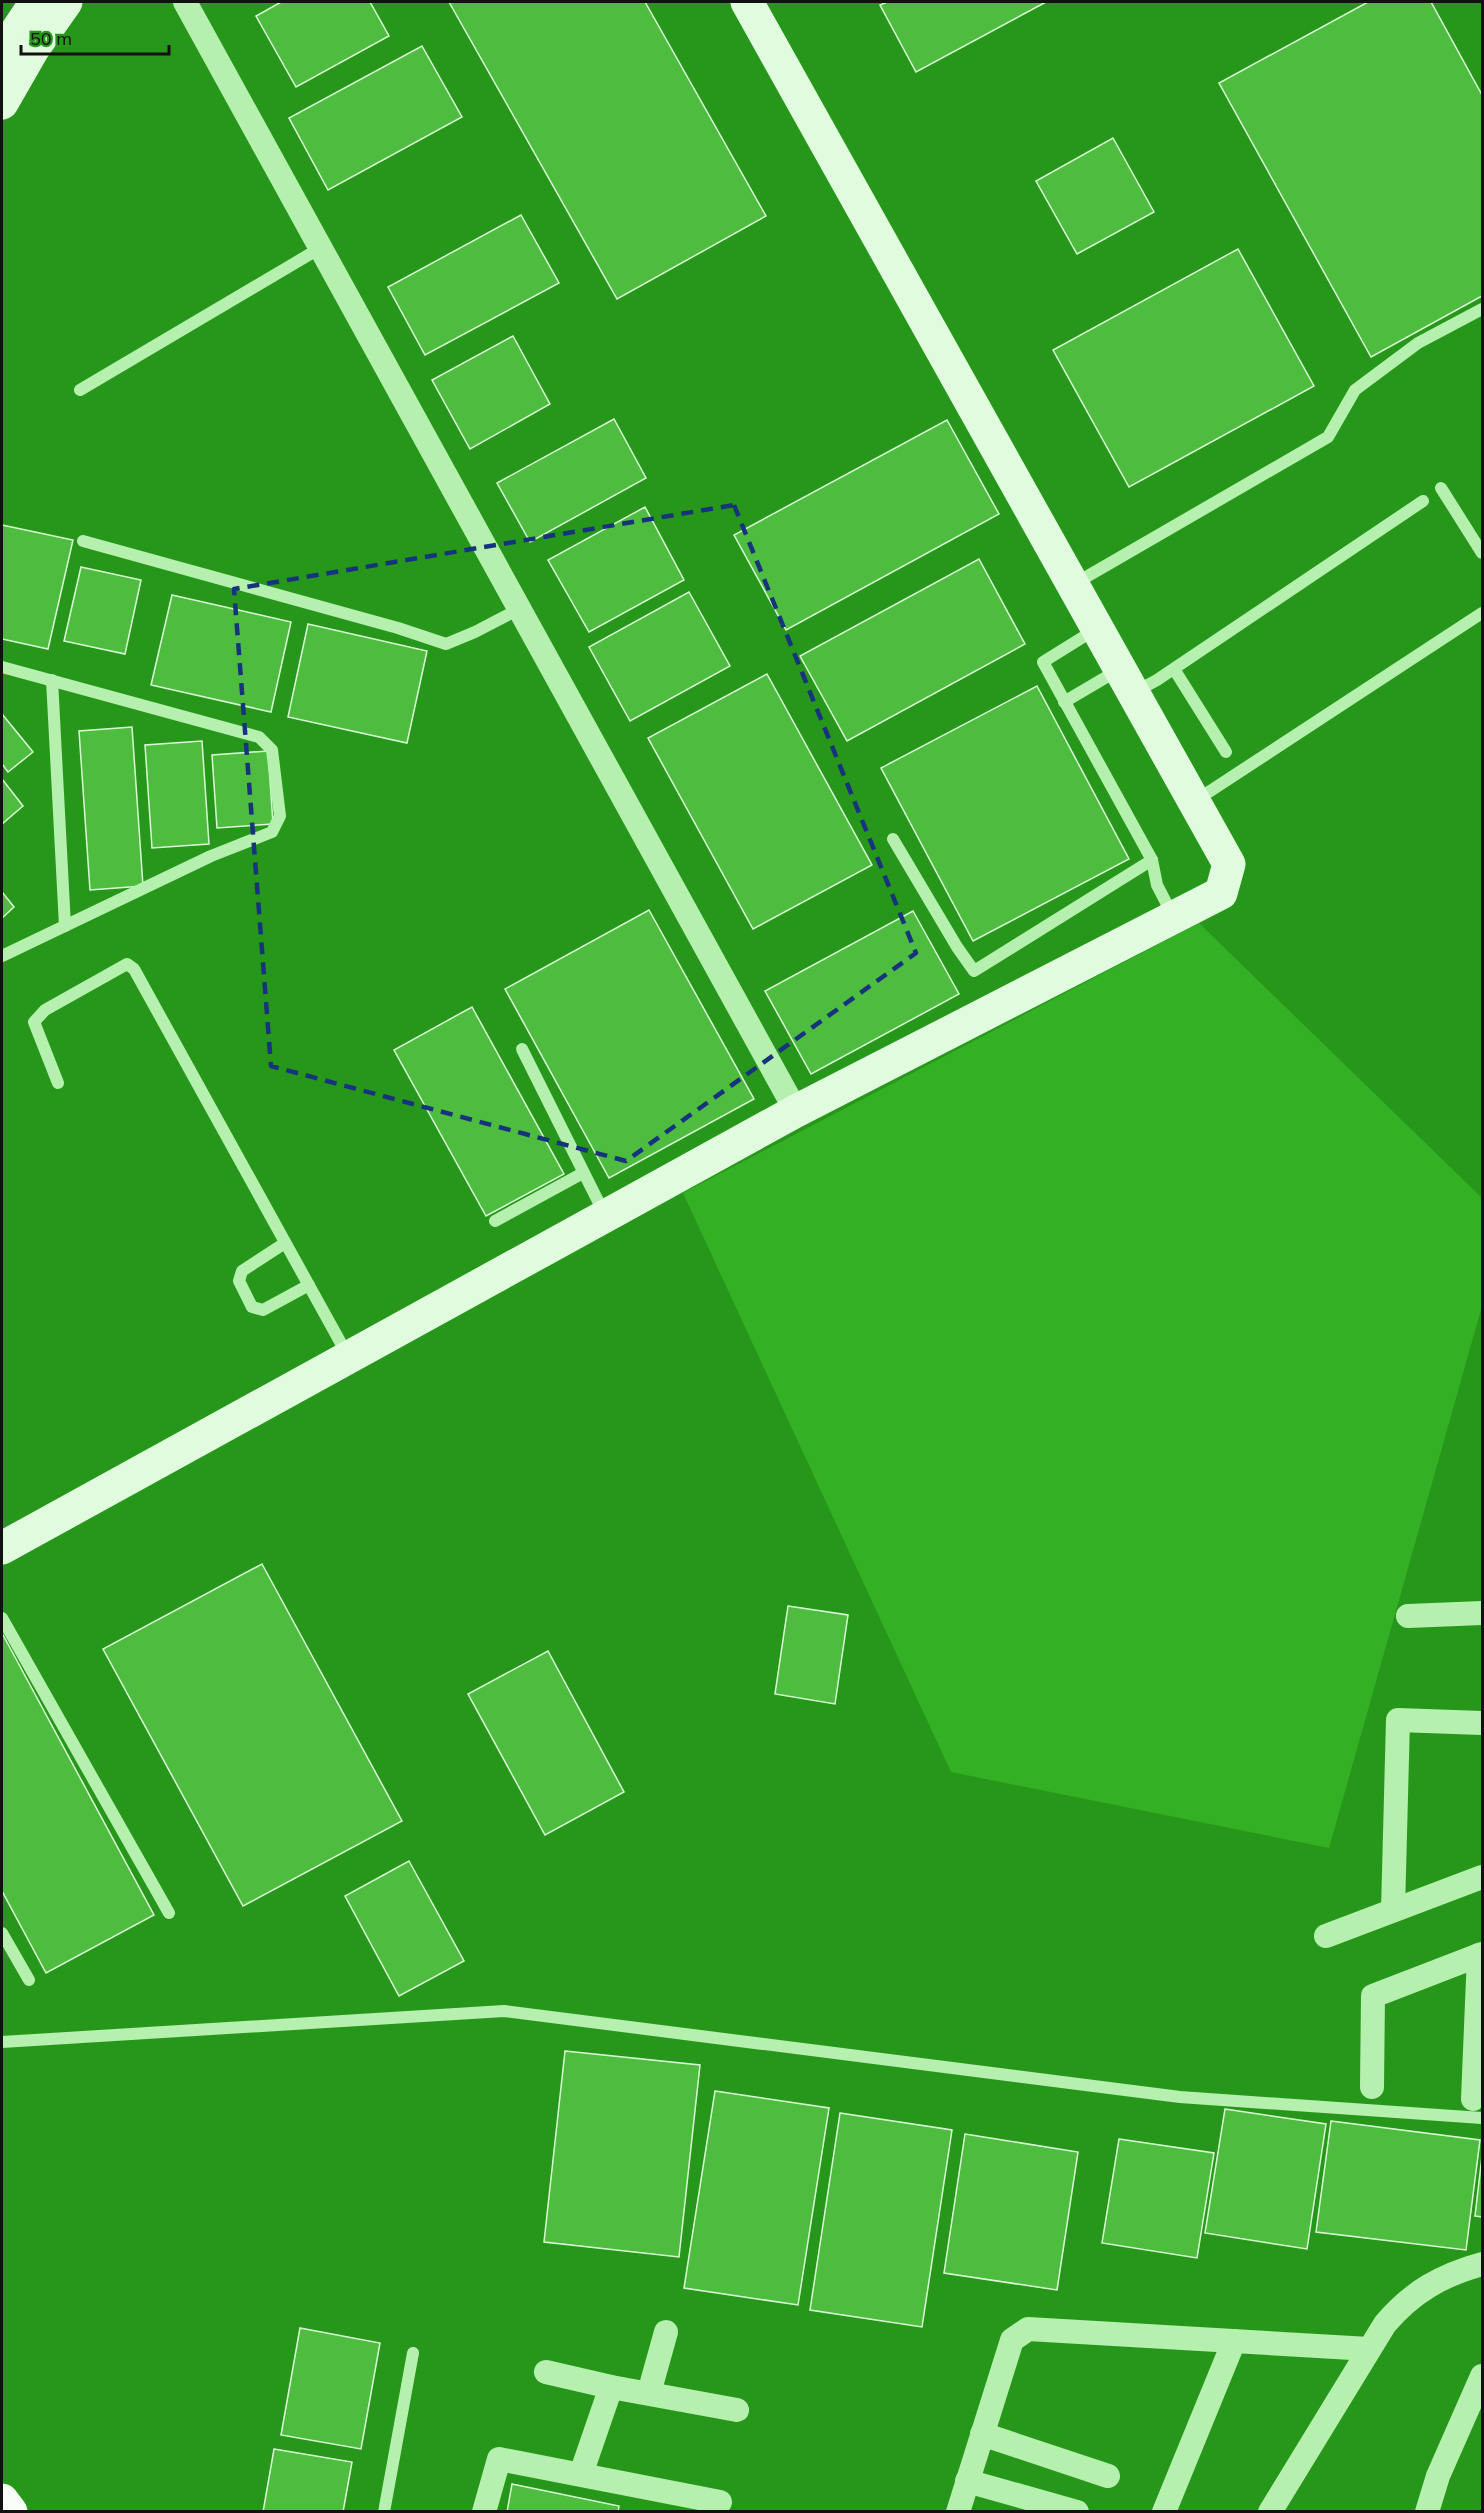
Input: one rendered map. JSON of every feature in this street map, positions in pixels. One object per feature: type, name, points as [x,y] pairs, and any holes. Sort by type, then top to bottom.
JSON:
[{"type":"main road","points":[[2,2500],[11,2511]]},
{"type":"street","points":[[2,53],[36,2]]},
{"type":"street","points":[[2,103],[33,49],[66,2]]},
{"type":"street","points":[[185,2],[521,608],[796,1111]]},
{"type":"street","points":[[2,1548],[796,1111],[1221,893],[1230,864],[747,2]]},
{"type":"street","points":[[1408,1616],[1482,1613]]},
{"type":"street","points":[[1393,1910],[1398,1720],[1482,1723]]},
{"type":"street","points":[[1326,1936],[1482,1877]]},
{"type":"street","points":[[1372,2087],[1373,1996],[1481,1955],[1478,2109]]},
{"type":"street","points":[[1270,2511],[1385,2324],[1403,2303],[1456,2271],[1482,2264]]},
{"type":"street","points":[[958,2511],[1012,2340],[1028,2329],[1370,2349]]},
{"type":"street","points":[[649,2393],[666,2332]]},
{"type":"street","points":[[1164,2511],[1234,2341]]},
{"type":"street","points":[[546,2372],[611,2387],[737,2410]]},
{"type":"street","points":[[1427,2511],[1438,2476],[1482,2376]]},
{"type":"street","points":[[581,2474],[611,2387]]},
{"type":"street","points":[[982,2434],[1108,2476]]},
{"type":"street","points":[[484,2511],[499,2459],[720,2502]]},
{"type":"street","points":[[967,2481],[1077,2511]]},
{"type":"lane","points":[[80,390],[322,247]]},
{"type":"lane","points":[[1073,584],[1328,437],[1355,390],[1418,343],[1482,309]]},
{"type":"lane","points":[[1441,488],[1482,553]]},
{"type":"lane","points":[[1064,702],[1174,669],[1423,501]]},
{"type":"lane","points":[[82,541],[398,628],[446,644],[521,608]]},
{"type":"lane","points":[[1194,801],[1482,613]]},
{"type":"lane","points":[[1098,627],[1043,662],[1152,860],[1157,885],[1173,917]]},
{"type":"lane","points":[[2,667],[259,737],[272,750],[280,816],[272,832],[211,856],[2,956]]},
{"type":"lane","points":[[1174,669],[1226,752]]},
{"type":"lane","points":[[52,680],[65,926]]},
{"type":"lane","points":[[893,839],[957,947],[974,971],[1152,860]]},
{"type":"lane","points":[[58,1083],[34,1022],[45,1010],[127,964],[134,969],[348,1357]]},
{"type":"lane","points":[[522,1049],[605,1216]]},
{"type":"lane","points":[[495,1221],[583,1173]]},
{"type":"lane","points":[[285,1243],[242,1271],[239,1281],[252,1307],[263,1310],[309,1285]]},
{"type":"lane","points":[[2,1618],[169,1913]]},
{"type":"lane","points":[[2,1933],[29,1980]]},
{"type":"lane","points":[[2,2042],[504,2011],[1180,2097],[1478,2109]]},
{"type":"lane","points":[[384,2511],[413,2353]]},
{"type":"highlighted area","points":[[734,505],[916,953],[626,1161],[271,1066],[234,589]]},
{"type":"green space","points":[[1199,923],[1482,1198],[1482,1306],[1329,1848],[951,1772],[683,1193]]},
{"type":"building","points":[[281,2],[370,2],[389,36],[296,87],[256,16]]},
{"type":"building","points":[[449,2],[645,2],[766,216],[617,299]]},
{"type":"building","points":[[887,2],[1046,2],[916,72],[880,5]]},
{"type":"building","points":[[1368,2],[1431,2],[1482,95],[1482,296],[1371,357],[1219,83]]},
{"type":"building","points":[[422,46],[462,117],[328,190],[289,118]]},
{"type":"building","points":[[1113,138],[1154,212],[1077,254],[1036,181]]},
{"type":"building","points":[[521,215],[559,283],[425,355],[388,287]]},
{"type":"building","points":[[1238,249],[1314,386],[1129,487],[1053,350]]},
{"type":"building","points":[[513,336],[550,404],[470,449],[432,380]]},
{"type":"building","points":[[614,419],[646,478],[530,542],[497,483]]},
{"type":"building","points":[[947,420],[999,514],[786,630],[734,535]]},
{"type":"building","points":[[645,507],[684,580],[589,632],[548,560]]},
{"type":"building","points":[[2,525],[73,540],[48,649],[2,639]]},
{"type":"building","points":[[979,559],[1025,644],[847,741],[800,656]]},
{"type":"building","points":[[81,567],[141,580],[125,654],[64,641]]},
{"type":"building","points":[[689,592],[730,666],[630,721],[589,647]]},
{"type":"building","points":[[172,595],[291,622],[271,712],[151,685]]},
{"type":"building","points":[[308,624],[427,651],[407,743],[288,717]]},
{"type":"building","points":[[767,674],[872,865],[753,929],[648,738]]},
{"type":"building","points":[[1037,686],[1129,859],[973,941],[881,768]]},
{"type":"building","points":[[2,714],[33,752],[8,772],[2,764]]},
{"type":"building","points":[[132,727],[143,886],[90,890],[79,731]]},
{"type":"building","points":[[202,741],[209,844],[152,848],[145,745]]},
{"type":"building","points":[[268,751],[273,824],[217,828],[212,755]]},
{"type":"building","points":[[2,779],[23,806],[2,824]]},
{"type":"building","points":[[2,892],[14,907],[2,918]]},
{"type":"building","points":[[649,910],[754,1099],[609,1178],[505,989]]},
{"type":"building","points":[[913,911],[959,994],[811,1074],[765,991]]},
{"type":"building","points":[[472,1007],[564,1174],[486,1216],[394,1050]]},
{"type":"building","points":[[262,1564],[402,1821],[243,1906],[103,1649]]},
{"type":"building","points":[[788,1606],[848,1615],[835,1704],[775,1694]]},
{"type":"building","points":[[2,1633],[154,1915],[46,1973],[2,1891]]},
{"type":"building","points":[[548,1651],[624,1792],[545,1835],[468,1694]]},
{"type":"building","points":[[409,1861],[464,1961],[399,1996],[345,1896]]},
{"type":"building","points":[[565,2051],[700,2065],[679,2257],[544,2242]]},
{"type":"building","points":[[715,2091],[829,2108],[798,2305],[684,2288]]},
{"type":"building","points":[[1225,2109],[1326,2124],[1307,2249],[1205,2233]]},
{"type":"building","points":[[840,2113],[952,2130],[922,2327],[810,2310]]},
{"type":"building","points":[[1331,2121],[1480,2140],[1466,2250],[1316,2232]]},
{"type":"building","points":[[965,2134],[1078,2152],[1057,2290],[944,2273]]},
{"type":"building","points":[[1119,2139],[1214,2153],[1197,2258],[1102,2243]]},
{"type":"building","points":[[1482,2156],[1482,2217],[1475,2216]]},
{"type":"building","points":[[300,2328],[380,2343],[361,2449],[281,2435]]},
{"type":"building","points":[[274,2449],[352,2462],[343,2512],[263,2512]]},
{"type":"building","points":[[512,2484],[619,2506],[618,2512],[507,2512]]}]
